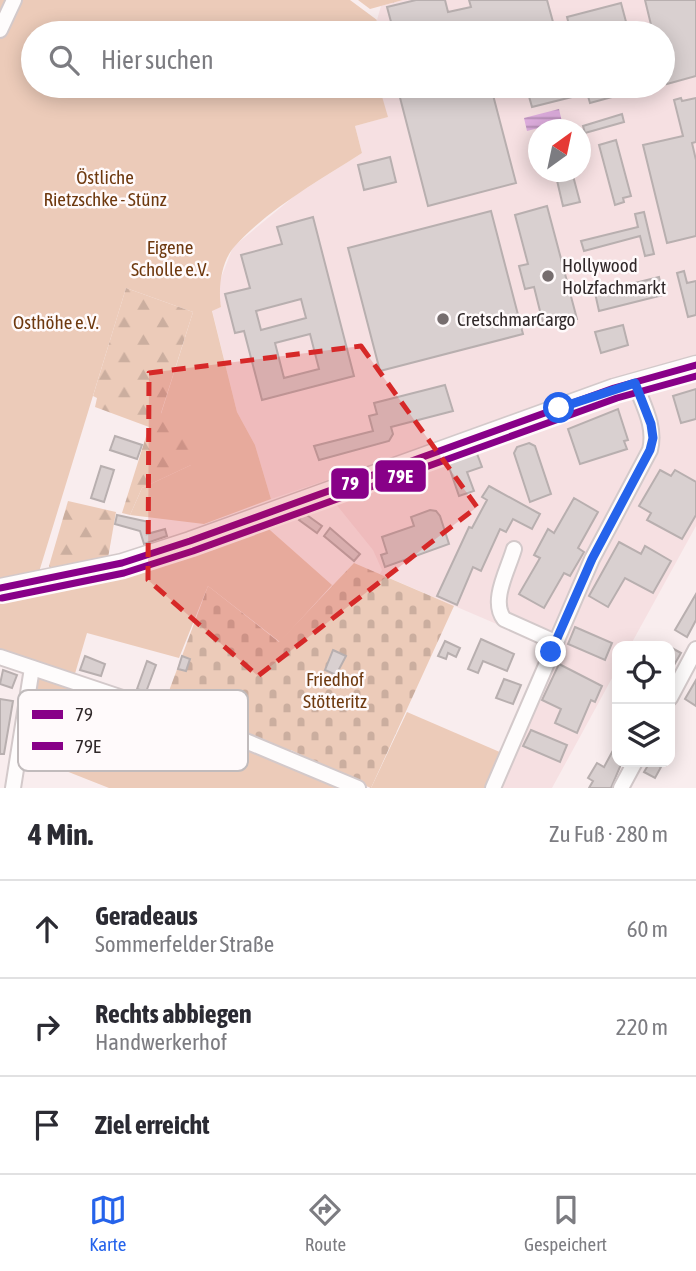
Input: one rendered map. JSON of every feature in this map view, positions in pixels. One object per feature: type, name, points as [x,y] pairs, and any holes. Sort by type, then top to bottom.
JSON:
[{"type":"main road","points":[[0,588],[122,563],[635,383],[696,365]]},
{"type":"street","points":[[0,30],[14,0]]},
{"type":"street","points":[[493,788],[592,559],[650,450],[653,438],[651,424],[635,383]]},
{"type":"street","points":[[514,550],[497,602],[498,612],[504,619],[555,642]]},
{"type":"street","points":[[675,689],[696,649]]},
{"type":"street","points":[[0,657],[98,690]]},
{"type":"street","points":[[29,690],[32,668]]},
{"type":"street","points":[[248,742],[358,788]]},
{"type":"street","points":[[13,788],[18,756]]},
{"type":"street","points":[[621,788],[632,767]]},
{"type":"highlighted area","points":[[361,346],[477,507],[258,676],[148,580],[149,373]]},
{"type":"shaded area","points":[[403,0],[696,0],[696,356],[271,499],[255,445],[237,412],[212,310],[221,307],[217,288],[233,247],[297,194],[362,153],[355,126],[387,117],[382,98],[675,98],[675,21],[376,21],[381,6]]},
{"type":"shaded area","points":[[559,109],[561,119],[528,119],[527,131],[524,118]]},
{"type":"shaded area","points":[[696,376],[696,526],[633,641],[612,641],[612,678],[552,788],[499,788],[557,650],[380,574],[382,570],[373,550],[331,498],[602,402]]},
{"type":"green space","name":"Östliche Rietzschke - Stünz","points":[[0,0],[350,0],[376,21],[21,21],[21,98],[382,98],[388,117],[355,126],[362,153],[263,220],[248,232],[226,259],[220,283],[221,307],[212,311],[237,412],[255,445],[271,499],[204,524],[130,515],[142,488],[191,465],[161,414],[193,312],[126,288],[39,572],[0,579]]},
{"type":"green space","points":[[358,0],[403,0],[370,9]]},
{"type":"green space","points":[[126,288],[193,312],[161,413],[196,444],[191,465],[142,488],[130,515],[122,513],[149,427],[95,407],[97,398],[93,396]]},
{"type":"green space","points":[[68,501],[116,512],[108,558],[51,569],[49,566]]},
{"type":"green space","points":[[262,523],[332,585],[280,642],[208,586],[179,658],[87,633],[74,677],[0,651],[0,596]]},
{"type":"green space","name":"Friedhof Stötteritz","points":[[354,563],[454,606],[371,788],[302,759],[301,755],[291,750],[288,753],[248,738],[248,690],[169,690],[208,586],[279,642]]},
{"type":"green space","points":[[35,674],[84,690],[33,690]]},
{"type":"green space","points":[[407,712],[502,753],[488,788],[371,788]]},
{"type":"green space","points":[[248,748],[350,788],[109,788],[66,771],[248,771]]},
{"type":"building","points":[[416,0],[445,0],[448,12],[471,7],[469,0],[547,0],[553,21],[391,21],[387,7]]},
{"type":"building","points":[[645,0],[696,0],[696,76],[675,82],[675,21],[650,21]]},
{"type":"building","points":[[621,3],[626,21],[568,21],[567,17]]},
{"type":"building","points":[[400,98],[494,98],[516,183],[428,206]]},
{"type":"building","points":[[529,98],[568,98],[532,107]]},
{"type":"building","points":[[589,98],[608,98],[590,103]]},
{"type":"building","points":[[681,98],[682,101],[696,98],[696,142],[692,143],[696,160],[696,236],[667,243],[643,145],[683,136],[674,100]]},
{"type":"building","points":[[622,114],[624,122],[591,131],[591,124]]},
{"type":"building","points":[[616,140],[631,196],[623,198],[624,202],[615,205],[599,145]]},
{"type":"building","points":[[390,157],[396,182],[364,190],[358,165]]},
{"type":"building","points":[[557,182],[575,182],[580,202],[563,206]]},
{"type":"building","name":"Hollywood Holzfachmarkt","points":[[547,206],[577,319],[544,327],[534,287],[525,289],[519,266],[528,264],[515,215]]},
{"type":"building","points":[[491,211],[523,334],[380,371],[348,248]]},
{"type":"building","points":[[644,212],[654,254],[645,256],[640,236],[584,251],[581,241],[638,227],[635,214]]},
{"type":"building","points":[[313,217],[354,376],[262,400],[244,331],[235,333],[225,294],[250,288],[241,255],[282,244],[277,227]],"holes":[[[301,299],[306,318],[261,330],[256,311]],[[310,334],[319,369],[284,378],[275,343]]]},
{"type":"building","points":[[684,271],[687,283],[696,281],[696,315],[688,317],[677,273]]},
{"type":"building","points":[[659,277],[663,295],[599,311],[595,293]]},
{"type":"building","points":[[623,325],[628,345],[601,353],[595,332]]},
{"type":"building","points":[[445,385],[453,411],[391,427],[393,434],[389,441],[319,460],[314,446],[373,431],[369,416],[377,414],[374,403]]},
{"type":"building","points":[[696,389],[696,419],[681,423],[673,396]]},
{"type":"building","points":[[618,409],[628,440],[624,441],[627,449],[580,464],[568,429]]},
{"type":"building","points":[[115,436],[142,445],[137,459],[110,450]]},
{"type":"building","points":[[529,443],[535,446],[551,494],[530,502],[514,453],[517,447]]},
{"type":"building","points":[[476,451],[482,467],[467,472],[474,491],[459,496],[447,461]]},
{"type":"building","points":[[101,466],[114,470],[104,502],[91,498]]},
{"type":"building","points":[[660,470],[671,476],[675,470],[696,482],[696,515],[682,539],[647,520],[651,513],[639,506]]},
{"type":"building","points":[[489,486],[540,514],[532,529],[513,519],[506,532],[500,529],[481,571],[473,567],[457,605],[437,596],[469,527],[472,528],[487,500],[482,497]]},
{"type":"building","points":[[574,498],[598,512],[578,548],[584,552],[570,576],[564,573],[544,608],[519,594],[540,558],[534,555],[548,529],[554,533]]},
{"type":"building","points":[[430,510],[436,511],[440,516],[449,544],[385,567],[381,555],[387,553],[382,537],[414,526],[411,517]]},
{"type":"building","points":[[304,513],[322,526],[317,533],[299,520]]},
{"type":"building","points":[[117,515],[149,522],[147,534],[165,529],[167,536],[144,544],[140,531],[115,524]]},
{"type":"building","points":[[330,528],[360,554],[354,561],[324,536]]},
{"type":"building","points":[[619,542],[641,554],[645,546],[671,561],[653,593],[625,578],[608,607],[589,596]]},
{"type":"building","points":[[696,594],[696,620],[687,637],[675,630]]},
{"type":"building","points":[[575,627],[612,643],[605,660],[568,644]]},
{"type":"building","points":[[481,639],[514,654],[507,671],[483,661],[478,673],[468,669]]},
{"type":"building","points":[[445,641],[460,648],[456,657],[448,653],[446,659],[438,656]]},
{"type":"building","points":[[333,650],[346,656],[336,675],[325,670]]},
{"type":"building","points":[[675,650],[681,653],[675,663]]},
{"type":"building","points":[[85,656],[105,664],[101,676],[80,670]]},
{"type":"building","points":[[182,656],[190,659],[186,671],[178,669]]},
{"type":"building","points":[[147,661],[156,665],[147,690],[137,689]]},
{"type":"building","points":[[559,664],[602,686],[595,702],[591,700],[577,733],[555,723],[561,709],[542,700]]},
{"type":"building","points":[[3,670],[17,675],[12,688],[0,684]]},
{"type":"building","points":[[504,679],[521,685],[513,704],[496,698]]},
{"type":"building","points":[[696,680],[696,706],[685,699]]},
{"type":"building","points":[[0,699],[13,701],[4,754],[0,754]]},
{"type":"building","points":[[531,730],[567,745],[560,762],[523,746]]},
{"type":"building","points":[[612,752],[612,767],[620,767],[611,788],[589,788],[593,781],[588,778],[597,763],[604,767]]},
{"type":"building","points":[[647,767],[661,767],[655,778],[644,772]]},
{"type":"transit line","name":"79","points":[[0,588],[122,563],[614,388],[696,365]]},
{"type":"transit line","name":"79E","points":[[2,598],[124,573],[193,551],[617,398],[696,376]]},
{"type":"place","name":"Hollywood Holzfachmarkt","points":[[548,276]]},
{"type":"place","name":"CretschmarCargo","points":[[443,319]]},
{"type":"route","points":[[551,652],[592,559],[650,450],[653,438],[651,424],[635,383],[559,408]]},
{"type":"park label","name":"Eigene Scholle e.V.","points":[[170,258]]},
{"type":"park label","name":"Osthöhe e.V.","points":[[56,322]]}]
